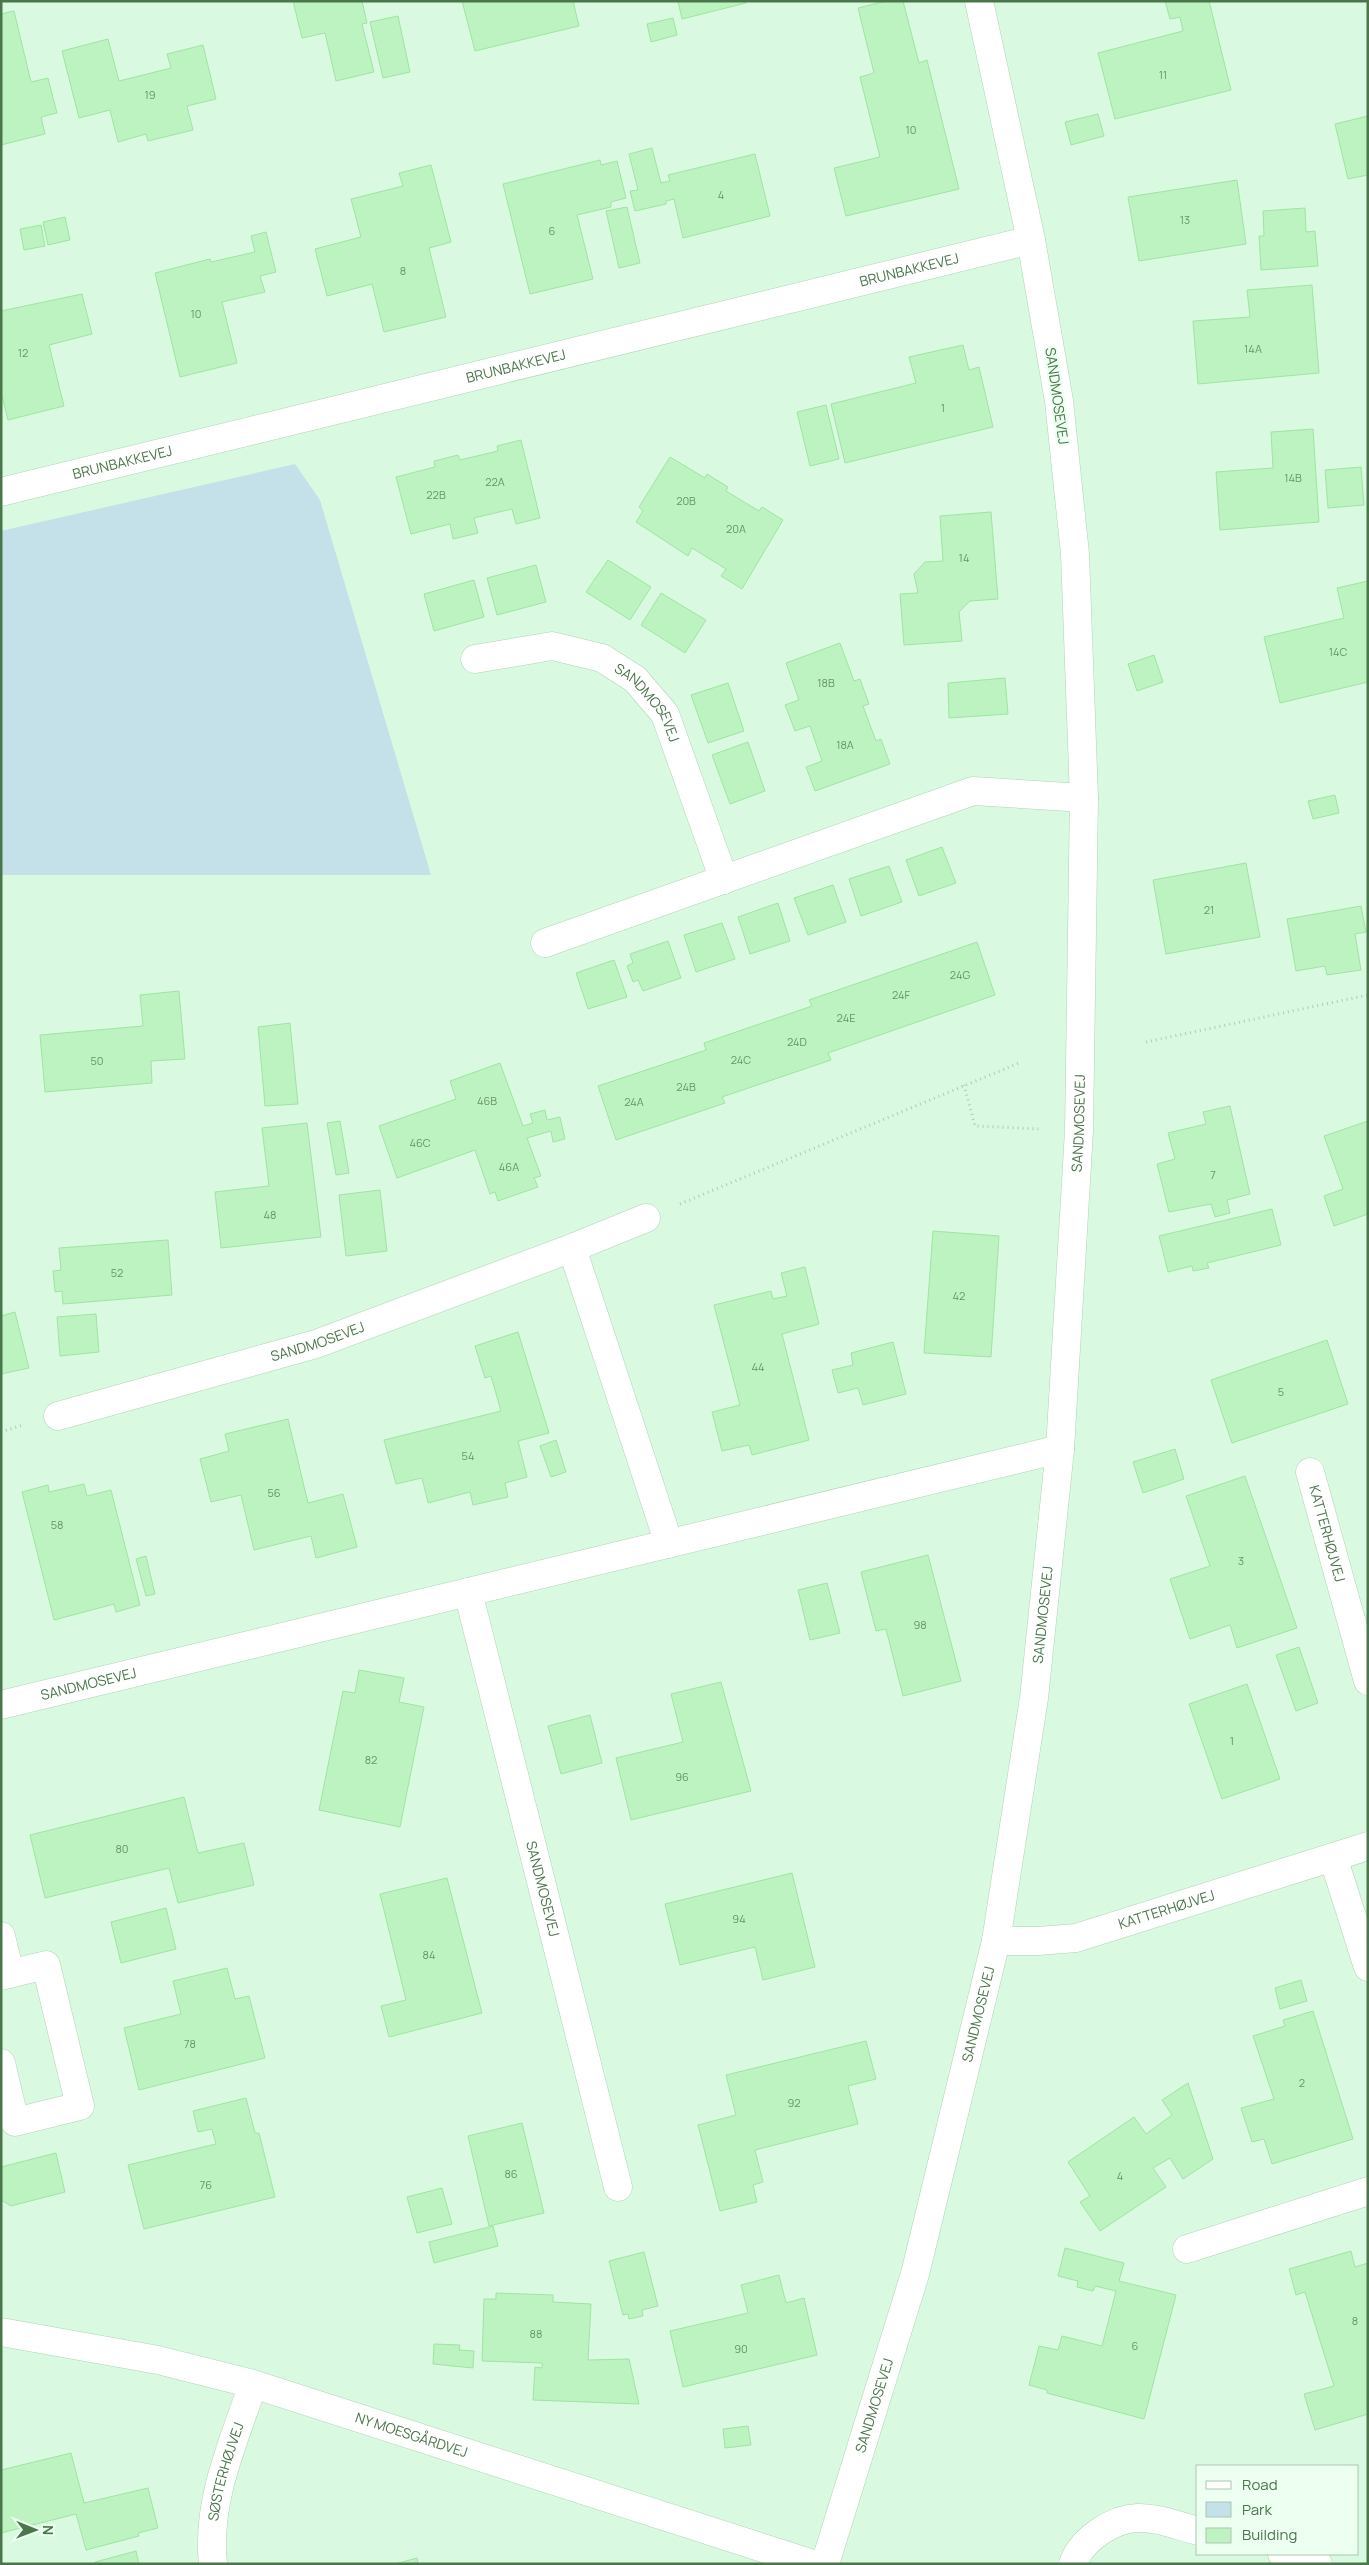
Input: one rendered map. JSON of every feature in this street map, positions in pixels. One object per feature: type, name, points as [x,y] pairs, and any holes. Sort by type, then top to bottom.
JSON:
[{"type":"street","name":"SANDMOSEVEJ","points":[[825,2564],[914,2274],[996,1941],[1034,1698],[1060,1449],[1078,1131],[1084,798],[1075,554],[1059,401],[1031,240],[979,1]]},
{"type":"street","name":"BRUNBAKKEVEJ","points":[[1,492],[1031,240]]},
{"type":"street","name":"SANDMOSEVEJ","points":[[475,659],[552,646],[602,658],[635,679],[665,714],[724,880]]},
{"type":"street","points":[[545,943],[973,791],[1084,798]]},
{"type":"street","name":"SANDMOSEVEJ","points":[[58,1416],[316,1344],[572,1248],[646,1218]]},
{"type":"street","points":[[572,1248],[669,1544]]},
{"type":"street","name":"SANDMOSEVEJ","points":[[1,1705],[1060,1449]]},
{"type":"street","name":"KATTERHØJVEJ","points":[[1310,1472],[1368,1681]]},
{"type":"street","name":"SANDMOSEVEJ","points":[[468,1592],[618,2187]]},
{"type":"street","name":"KATTERHØJVEJ","points":[[996,1941],[1038,1941],[1076,1938],[1368,1846]]},
{"type":"street","points":[[1333,1857],[1368,1967]]},
{"type":"street","points":[[1,1936],[6,1975],[46,1965],[80,2106],[16,2122],[1,2063]]},
{"type":"street","points":[[1187,2249],[1368,2191]]},
{"type":"street","name":"NY MOESGÅRDVEJ","points":[[1,2332],[158,2360],[253,2384],[814,2564]]},
{"type":"street","name":"SØSTERHØJVEJ","points":[[213,2564],[212,2551],[217,2496],[228,2453],[253,2384]]},
{"type":"street","points":[[1073,2564],[1075,2557],[1091,2537],[1113,2524],[1136,2518],[1160,2521],[1196,2530]]},
{"type":"street","points":[[1286,2555],[1318,2564]]},
{"type":"path","points":[[1146,1042],[1368,995]]},
{"type":"path","points":[[646,1218],[1019,1062]]},
{"type":"path","points":[[964,1086],[975,1126],[1078,1131]]},
{"type":"shaded area","points":[[1,1],[1368,1],[1368,2564],[1,2564]]},
{"type":"green space","points":[[295,464],[320,500],[431,875],[1,875],[1,531]]},
{"type":"building","points":[[293,1],[362,1],[367,23],[362,24],[374,72],[336,81],[325,33],[302,38]]},
{"type":"building","points":[[462,1],[573,1],[579,26],[475,51]]},
{"type":"building","points":[[678,1],[746,1],[746,3],[682,19]]},
{"type":"building","points":[[886,1],[903,1],[919,63],[927,60],[959,189],[846,216],[834,168],[880,157],[860,77],[874,73],[858,8]]},
{"type":"building","points":[[1165,1],[1209,1],[1231,90],[1115,119],[1098,53],[1183,31],[1180,17],[1170,19]]},
{"type":"building","points":[[14,11],[31,82],[48,78],[57,113],[41,117],[45,134],[1,145],[1,14]]},
{"type":"building","points":[[398,16],[410,72],[383,78],[370,22]]},
{"type":"building","points":[[673,18],[677,35],[651,42],[647,24]]},
{"type":"building","points":[[108,39],[119,81],[171,68],[167,54],[203,45],[216,99],[187,106],[193,130],[148,141],[146,134],[118,142],[110,110],[79,118],[62,51]]},
{"type":"building","points":[[1098,114],[1104,136],[1071,145],[1065,122]]},
{"type":"building","points":[[1368,116],[1368,175],[1348,179],[1335,124]]},
{"type":"building","points":[[652,148],[661,183],[670,181],[668,175],[755,154],[770,216],[683,238],[674,199],[666,201],[666,204],[635,211],[630,191],[638,190],[629,154]]},
{"type":"building","points":[[600,160],[601,165],[617,161],[626,198],[611,202],[611,207],[577,215],[593,279],[530,294],[503,184]]},
{"type":"building","points":[[431,165],[451,242],[429,248],[446,317],[384,332],[372,284],[327,296],[315,249],[361,237],[351,199],[403,186],[399,173]]},
{"type":"building","points":[[1237,180],[1246,244],[1139,261],[1128,197]]},
{"type":"building","points":[[627,207],[640,263],[619,268],[606,211]]},
{"type":"building","points":[[1305,208],[1306,232],[1315,231],[1318,266],[1261,270],[1259,236],[1264,236],[1263,211]]},
{"type":"building","points":[[65,217],[70,240],[48,245],[43,222]]},
{"type":"building","points":[[41,225],[45,246],[24,250],[20,229]]},
{"type":"building","points":[[266,232],[276,272],[260,276],[265,292],[222,302],[237,363],[180,377],[155,273],[210,259],[211,262],[255,252],[251,236]]},
{"type":"building","points":[[1312,285],[1319,373],[1198,384],[1193,321],[1250,317],[1247,290]]},
{"type":"building","points":[[82,294],[92,334],[49,345],[64,406],[8,420],[1,392],[1,311]]},
{"type":"building","points":[[963,345],[969,370],[979,367],[993,427],[845,463],[831,404],[916,383],[909,357]]},
{"type":"building","points":[[826,405],[839,459],[810,466],[797,412]]},
{"type":"building","points":[[1313,429],[1319,522],[1220,530],[1216,472],[1273,468],[1271,432]]},
{"type":"building","points":[[521,440],[540,518],[516,524],[512,509],[474,518],[478,533],[453,539],[450,524],[411,534],[396,477],[435,467],[434,461],[458,455],[460,460],[498,451],[497,446]]},
{"type":"building","points":[[670,457],[705,478],[707,474],[728,487],[726,491],[759,511],[762,507],[783,520],[742,589],[721,576],[726,569],[692,548],[688,556],[636,522],[643,511],[639,507]]},
{"type":"building","points":[[1361,467],[1364,505],[1328,508],[1325,470]]},
{"type":"building","points":[[991,512],[998,599],[970,601],[959,612],[962,641],[904,645],[900,594],[918,593],[914,574],[925,562],[943,561],[940,516]]},
{"type":"building","points":[[608,560],[651,587],[630,620],[586,592]]},
{"type":"building","points":[[536,565],[546,602],[497,615],[487,578]]},
{"type":"building","points":[[474,580],[484,617],[434,631],[424,594]]},
{"type":"building","points":[[1368,581],[1368,682],[1280,703],[1264,637],[1344,618],[1337,588]]},
{"type":"building","points":[[661,593],[706,620],[685,653],[641,625]]},
{"type":"building","points":[[840,643],[854,681],[860,679],[869,704],[863,706],[876,741],[881,739],[890,764],[815,791],[806,767],[822,761],[810,726],[795,731],[785,705],[799,700],[786,663]]},
{"type":"building","points":[[1154,655],[1163,682],[1137,691],[1128,664]]},
{"type":"building","points":[[1005,678],[1008,714],[949,718],[948,683]]},
{"type":"building","points":[[728,683],[744,731],[708,743],[691,695]]},
{"type":"building","points":[[748,742],[765,791],[730,804],[712,755]]},
{"type":"building","points":[[1335,795],[1339,813],[1313,819],[1308,801]]},
{"type":"building","points":[[942,847],[956,883],[919,896],[906,860]]},
{"type":"building","points":[[1246,863],[1260,937],[1166,954],[1153,880]]},
{"type":"building","points":[[889,866],[902,902],[861,916],[849,879]]},
{"type":"building","points":[[833,885],[846,922],[808,935],[794,898]]},
{"type":"building","points":[[778,903],[790,941],[750,954],[738,917]]},
{"type":"building","points":[[1361,906],[1366,932],[1355,934],[1361,970],[1327,975],[1325,966],[1296,971],[1287,919]]},
{"type":"building","points":[[722,923],[735,959],[696,972],[684,935]]},
{"type":"building","points":[[668,941],[681,978],[643,991],[638,980],[633,982],[627,966],[633,963],[630,954]]},
{"type":"building","points":[[977,942],[995,995],[828,1053],[831,1060],[722,1097],[725,1103],[616,1140],[598,1086],[706,1050],[704,1043],[812,1006],[809,1000]]},
{"type":"building","points":[[614,960],[627,997],[588,1009],[576,973]]},
{"type":"building","points":[[179,991],[185,1059],[151,1061],[152,1083],[45,1092],[40,1035],[143,1026],[140,995]]},
{"type":"building","points":[[290,1023],[298,1104],[265,1106],[258,1027]]},
{"type":"building","points":[[500,1063],[523,1126],[533,1123],[530,1114],[545,1110],[547,1120],[560,1117],[565,1139],[553,1142],[551,1131],[527,1138],[541,1176],[534,1178],[538,1187],[498,1201],[495,1192],[490,1194],[475,1150],[397,1178],[379,1126],[456,1099],[450,1081]]},
{"type":"building","points":[[1230,1106],[1250,1194],[1227,1200],[1230,1213],[1215,1217],[1211,1204],[1169,1212],[1157,1164],[1175,1159],[1168,1133],[1206,1124],[1203,1112]]},
{"type":"building","points":[[340,1121],[349,1173],[336,1175],[327,1123]]},
{"type":"building","points":[[1368,1121],[1368,1214],[1334,1226],[1324,1196],[1343,1189],[1324,1136]]},
{"type":"building","points":[[307,1123],[321,1237],[221,1248],[215,1192],[269,1186],[262,1128]]},
{"type":"building","points":[[380,1190],[387,1251],[346,1256],[339,1195]]},
{"type":"building","points":[[1272,1209],[1281,1245],[1207,1263],[1209,1268],[1193,1271],[1192,1266],[1168,1272],[1159,1236]]},
{"type":"building","points":[[933,1231],[999,1236],[991,1357],[924,1353]]},
{"type":"building","points":[[168,1240],[172,1295],[63,1304],[62,1291],[55,1292],[53,1271],[61,1270],[59,1248]]},
{"type":"building","points":[[805,1267],[819,1324],[782,1334],[809,1440],[752,1455],[749,1445],[722,1451],[712,1412],[740,1405],[714,1305],[771,1291],[773,1299],[787,1296],[781,1273]]},
{"type":"building","points":[[15,1312],[29,1368],[1,1374],[1,1316]]},
{"type":"building","points":[[96,1314],[99,1352],[60,1356],[57,1317]]},
{"type":"building","points":[[518,1332],[549,1433],[518,1441],[527,1477],[505,1483],[508,1497],[473,1505],[470,1492],[428,1503],[422,1478],[396,1484],[384,1440],[501,1411],[491,1376],[485,1378],[475,1346]]},
{"type":"building","points":[[1327,1340],[1348,1404],[1232,1443],[1211,1380]]},
{"type":"building","points":[[893,1342],[906,1394],[863,1405],[858,1388],[838,1393],[832,1370],[853,1365],[851,1353]]},
{"type":"building","points":[[288,1419],[308,1503],[343,1494],[357,1547],[316,1558],[311,1536],[254,1550],[241,1495],[211,1502],[200,1459],[229,1451],[225,1434]]},
{"type":"building","points":[[556,1440],[566,1472],[551,1477],[540,1446]]},
{"type":"building","points":[[1175,1449],[1184,1479],[1143,1493],[1133,1462]]},
{"type":"building","points":[[1245,1476],[1297,1628],[1237,1648],[1230,1625],[1190,1639],[1170,1579],[1210,1566],[1186,1496]]},
{"type":"building","points":[[84,1484],[87,1496],[111,1490],[140,1605],[116,1612],[114,1604],[54,1620],[22,1492],[48,1485],[49,1492]]},
{"type":"building","points":[[928,1555],[961,1681],[903,1696],[886,1629],[876,1631],[861,1572]]},
{"type":"building","points":[[146,1556],[155,1594],[146,1596],[136,1559]]},
{"type":"building","points":[[827,1583],[840,1633],[810,1640],[798,1590]]},
{"type":"building","points":[[1299,1647],[1318,1703],[1296,1711],[1276,1655]]},
{"type":"building","points":[[359,1670],[404,1678],[399,1702],[424,1707],[400,1827],[319,1810],[343,1691],[355,1693]]},
{"type":"building","points":[[721,1682],[751,1791],[631,1820],[616,1758],[683,1742],[671,1694]]},
{"type":"building","points":[[1247,1684],[1280,1779],[1222,1799],[1189,1704]]},
{"type":"building","points":[[590,1715],[602,1763],[561,1774],[548,1726]]},
{"type":"building","points":[[184,1797],[198,1853],[244,1843],[254,1885],[178,1903],[169,1868],[45,1898],[30,1835]]},
{"type":"building","points":[[792,1873],[815,1967],[763,1980],[755,1947],[680,1965],[665,1904]]},
{"type":"building","points":[[447,1878],[482,2013],[389,2037],[381,2006],[406,2000],[380,1894]]},
{"type":"building","points":[[166,1908],[176,1949],[121,1963],[111,1922]]},
{"type":"building","points":[[227,1968],[235,1999],[249,1996],[265,2058],[139,2090],[124,2028],[181,2014],[173,1981]]},
{"type":"building","points":[[1301,1980],[1307,2001],[1280,2009],[1275,1988]]},
{"type":"building","points":[[1313,2011],[1353,2139],[1272,2164],[1264,2139],[1252,2142],[1241,2108],[1274,2099],[1253,2036],[1285,2026],[1283,2020]]},
{"type":"building","points":[[866,2041],[876,2079],[848,2086],[858,2124],[755,2150],[763,2182],[753,2185],[757,2202],[720,2211],[698,2125],[736,2115],[726,2075]]},
{"type":"building","points":[[1188,2083],[1213,2159],[1183,2179],[1170,2158],[1153,2168],[1166,2187],[1100,2231],[1080,2202],[1090,2196],[1068,2162],[1134,2117],[1146,2134],[1172,2115],[1162,2100]]},
{"type":"building","points":[[246,2098],[255,2133],[259,2133],[275,2197],[144,2229],[128,2165],[216,2144],[212,2129],[198,2132],[193,2111]]},
{"type":"building","points":[[522,2123],[544,2213],[489,2226],[468,2136]]},
{"type":"building","points":[[56,2153],[65,2192],[11,2206],[1,2200],[1,2167]]},
{"type":"building","points":[[442,2188],[452,2224],[417,2233],[407,2197]]},
{"type":"building","points":[[493,2226],[498,2246],[434,2263],[429,2242]]},
{"type":"building","points":[[1065,2248],[1124,2263],[1119,2281],[1176,2295],[1144,2419],[1047,2393],[1047,2390],[1029,2385],[1039,2346],[1058,2350],[1062,2336],[1102,2346],[1116,2291],[1095,2286],[1093,2291],[1077,2287],[1078,2281],[1058,2276]]},
{"type":"building","points":[[1351,2251],[1355,2267],[1368,2263],[1368,2414],[1315,2430],[1304,2394],[1334,2386],[1305,2292],[1296,2295],[1289,2269]]},
{"type":"building","points":[[644,2252],[658,2306],[642,2310],[643,2316],[629,2319],[628,2314],[623,2315],[609,2261]]},
{"type":"building","points":[[779,2275],[786,2303],[804,2298],[817,2355],[683,2387],[670,2331],[748,2313],[741,2285]]},
{"type":"building","points":[[496,2293],[553,2295],[553,2302],[591,2304],[588,2360],[629,2359],[639,2404],[533,2400],[535,2367],[542,2368],[542,2363],[482,2361],[484,2299],[496,2299]]},
{"type":"building","points":[[434,2344],[460,2345],[459,2350],[474,2351],[473,2368],[433,2364]]},
{"type":"building","points":[[748,2426],[751,2445],[725,2448],[723,2429]]},
{"type":"building","points":[[71,2453],[84,2503],[148,2488],[158,2528],[138,2533],[139,2536],[86,2550],[76,2514],[1,2533],[1,2470]]},
{"type":"building","points":[[136,2551],[139,2564],[95,2564],[95,2562]]},
{"type":"building","points":[[417,2558],[418,2564],[395,2564]]}]
